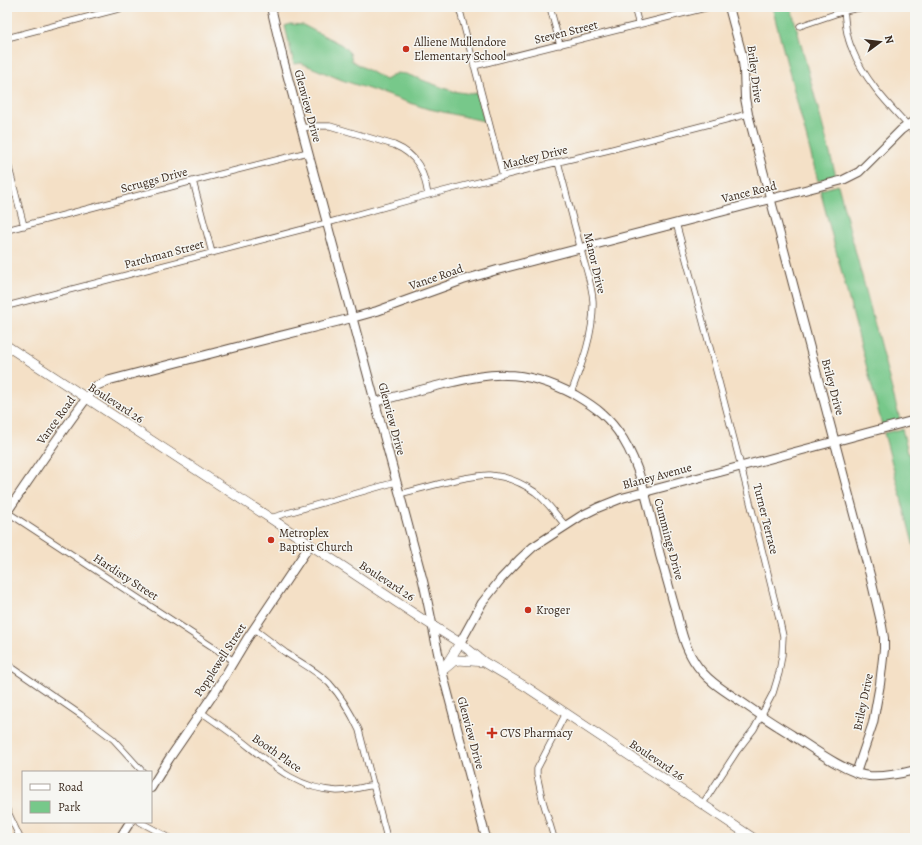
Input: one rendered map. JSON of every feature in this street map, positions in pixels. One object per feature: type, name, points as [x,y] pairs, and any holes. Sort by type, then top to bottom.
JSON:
[{"type":"main road","name":"Boulevard 26","points":[[7,346],[310,544],[460,643],[484,662],[528,688],[753,838]]},
{"type":"main road","points":[[442,671],[460,643]]},
{"type":"main road","points":[[442,671],[454,661],[484,662]]},
{"type":"street","points":[[7,38],[126,7]]},
{"type":"street","name":"Glenview Drive","points":[[271,7],[283,59],[430,609],[442,671],[486,838]]},
{"type":"street","points":[[459,7],[503,176]]},
{"type":"street","points":[[550,7],[560,45]]},
{"type":"street","points":[[634,7],[639,25]]},
{"type":"street","name":"Steven Street","points":[[474,66],[710,7]]},
{"type":"street","name":"Briley Drive","points":[[729,7],[742,55],[745,98],[748,114],[870,575],[884,638],[884,650],[877,704],[869,735],[856,772]]},
{"type":"street","points":[[800,26],[844,9],[864,7]]},
{"type":"street","points":[[844,9],[849,40],[859,64],[877,90],[912,123],[915,133]]},
{"type":"street","name":"Mackey Drive","points":[[327,223],[428,195],[748,114]]},
{"type":"street","name":"Vance Road","points":[[7,512],[51,447],[96,386],[110,380],[377,311],[463,280],[497,270],[843,180],[859,172],[901,130],[912,123]]},
{"type":"street","points":[[302,128],[330,126],[403,148],[420,167],[425,178],[428,195]]},
{"type":"street","name":"Scruggs Drive","points":[[7,230],[308,152]]},
{"type":"street","points":[[7,160],[24,226]]},
{"type":"street","name":"Manor Drive","points":[[558,162],[581,248],[593,302],[589,338],[582,367],[571,393]]},
{"type":"street","points":[[193,181],[212,253]]},
{"type":"street","name":"Parchman Street","points":[[7,306],[327,223]]},
{"type":"street","name":"Turner Terrace","points":[[676,223],[741,466],[783,636],[782,655],[773,693],[754,729],[702,804]]},
{"type":"street","name":"Cummings Drive","points":[[375,402],[434,386],[475,377],[507,375],[541,380],[571,393],[596,408],[611,422],[634,461],[644,492],[667,581],[687,648],[694,662],[709,679],[724,690],[822,755],[842,766],[868,776],[883,776],[915,770]]},
{"type":"street","name":"Blaney Avenue","points":[[460,643],[482,603],[513,566],[533,548],[581,516],[597,508],[622,498],[915,420]]},
{"type":"street","points":[[399,494],[482,475],[502,477],[524,485],[536,493],[566,526]]},
{"type":"street","points":[[270,518],[396,482]]},
{"type":"street","name":"Hardisty Street","points":[[7,512],[234,661]]},
{"type":"street","name":"Popplewell Street","points":[[152,785],[310,544]]},
{"type":"street","points":[[254,629],[324,679],[343,701],[359,730],[387,838]]},
{"type":"street","points":[[7,664],[81,715],[113,740],[142,771]]},
{"type":"street","name":"Booth Place","points":[[201,712],[228,730],[279,771],[295,780],[310,786],[339,791],[374,785]]},
{"type":"street","points":[[554,838],[542,798],[537,769],[566,713]]},
{"type":"street","points":[[7,810],[20,838]]},
{"type":"street","points":[[120,838],[129,823]]},
{"type":"street","points":[[142,823],[170,838]]},
{"type":"green space","points":[[772,7],[791,7],[836,176],[818,181]]},
{"type":"green space","points":[[290,24],[303,25],[342,45],[350,53],[352,61],[385,80],[397,73],[406,74],[452,91],[472,94],[477,92],[484,121],[425,108],[342,80],[301,63],[294,64],[285,26]]},
{"type":"green space","points":[[838,185],[900,420],[882,425],[820,190]]},
{"type":"green space","points":[[902,429],[915,479],[915,551],[884,433]]},
{"type":"place","name":"Alliene Mullendore Elementary School","points":[[406,49]]},
{"type":"place","name":"Metroplex Baptist Church","points":[[271,540]]},
{"type":"place","name":"Kroger","points":[[528,610]]},
{"type":"place","name":"CVS Pharmacy","points":[[492,733]]}]
